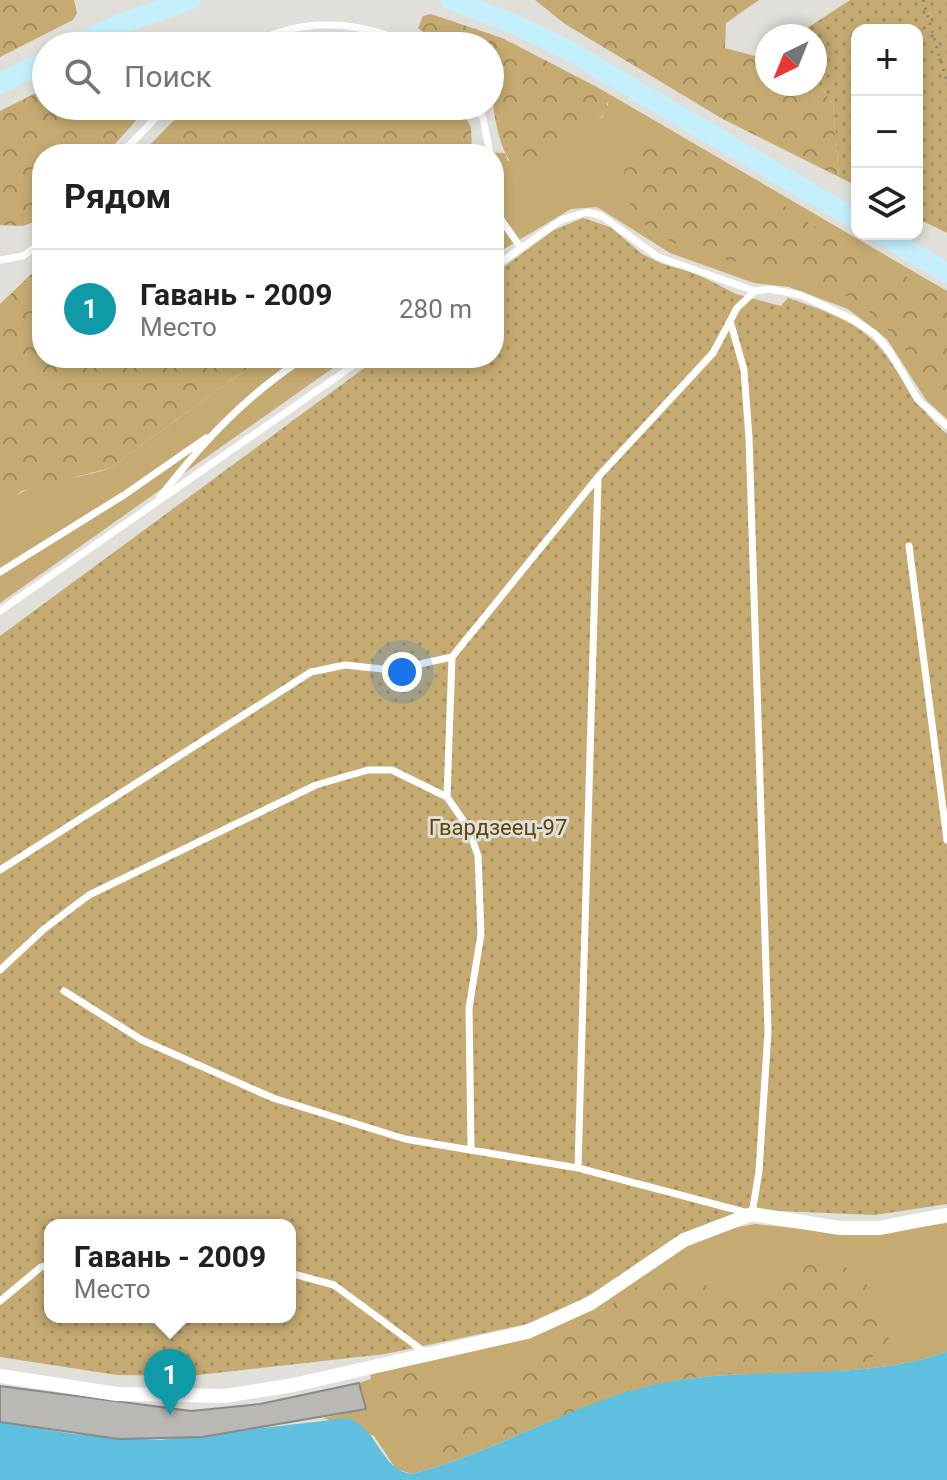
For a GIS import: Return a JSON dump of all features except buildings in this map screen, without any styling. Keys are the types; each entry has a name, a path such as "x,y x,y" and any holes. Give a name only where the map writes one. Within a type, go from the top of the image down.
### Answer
{"street":[{"path":"103,32 190,0"},
{"path":"453,0 564,48 851,216"},
{"path":"0,84 32,67"},
{"path":"892,240 945,268"},
{"path":"0,1376 117,1394 225,1396 527,1332 562,1319 684,1240 752,1214 840,1228 879,1228 947,1215"}],"lane":[{"path":"283,32 323,24 356,25 382,32"},
{"path":"131,144 154,120"},
{"path":"483,120 488,144"},
{"path":"504,260 561,220 587,212 602,216 658,257 755,291 769,289 801,295 854,320 875,334 890,352 918,400 947,426"},
{"path":"504,224 521,248"},
{"path":"0,260 23,256 32,249"},
{"path":"447,797 452,657 598,477 713,353 737,308 755,291"},
{"path":"64,991 142,1040 273,1098 405,1139 578,1168 752,1214 759,1171 768,1031 749,438 744,370 731,324"},
{"path":"0,572 124,495 206,438 269,380 288,368"},
{"path":"0,611 350,368"},
{"path":"154,504 206,438"},
{"path":"578,1168 598,477"},
{"path":"909,546 947,840"},
{"path":"0,870 311,672 345,665 392,670 452,657"},
{"path":"0,970 55,919 89,895 316,785 368,770 392,770 447,797 469,829 478,856 481,934 469,1008 471,1149"},
{"path":"0,1301 19,1283 44,1268"},
{"path":"296,1275 334,1285 428,1355"}],"path":[{"path":"923,0 947,82"}],"green space":[{"path":"0,0 74,0 77,13 73,20 49,32 32,32 32,41 0,57"},
{"path":"535,0 759,0 726,23 725,48 755,56 755,96 827,95 833,104 839,177 721,118 565,24"},
{"path":"850,0 947,0 947,233 923,221 923,24 851,24 851,183 839,177 833,104 827,95 827,24 813,24"},
{"path":"431,14 484,32 423,32 418,28 423,16"},
{"path":"504,39 597,87 606,97 608,112 532,169 515,167 507,157 496,120 504,120"},
{"path":"597,87 851,235 851,240 860,240 947,291 947,419 926,400 887,339 848,309 789,287 754,283 670,253 597,207 571,209 504,249 504,153 508,161 603,117 608,104"},
{"path":"32,95 32,120 136,120 115,144 32,144 32,223 23,226 0,225 0,111"},
{"path":"174,120 467,120 472,144 151,144"},
{"path":"653,138 679,145 727,168 817,228 947,302 947,406 883,324 855,301 827,286 796,276 682,246 660,236 642,222 630,203 624,173 631,154"},
{"name":"Гвардзеец-97","path":"583,218 610,227 642,254 663,264 695,273 736,294 781,306 788,298 839,318 862,331 881,349 927,414 947,434 947,1204 875,1215 757,1210 537,1322 385,1354 188,1376 117,1375 0,1357 0,636 364,368 504,368 504,267 554,230"},
{"path":"32,274 32,368 248,368 110,468 22,491 0,508 0,304"},
{"path":"248,368 333,368 0,603 0,508 12,498 38,486 110,468"},
{"path":"947,1223 947,1352 876,1368 730,1375 658,1384 626,1392 474,1454 412,1474 396,1469 374,1436 323,1418 365,1409 359,1383 371,1379 368,1369 542,1331 577,1317 685,1245 721,1230 755,1224 863,1235"},
{"path":"831,1261 864,1282 879,1304 888,1329 889,1342 873,1357 855,1366 812,1374 722,1374 652,1387 583,1408 449,1461 435,1449 439,1425 432,1421 413,1424 402,1421 377,1394 381,1382 408,1369 466,1390 486,1387 512,1375 535,1346 549,1336 605,1309 650,1277 666,1271 697,1279 729,1301 748,1301 768,1294 791,1274 812,1263"}],"water":[{"path":"947,1352 947,1480 0,1480 0,1422 73,1434 160,1440 348,1418 366,1431 393,1465 412,1474 474,1454 626,1392 658,1384 730,1375 876,1368"}],"place":[{"name":"Гавань - 2009","path":"170,1415"}]}
